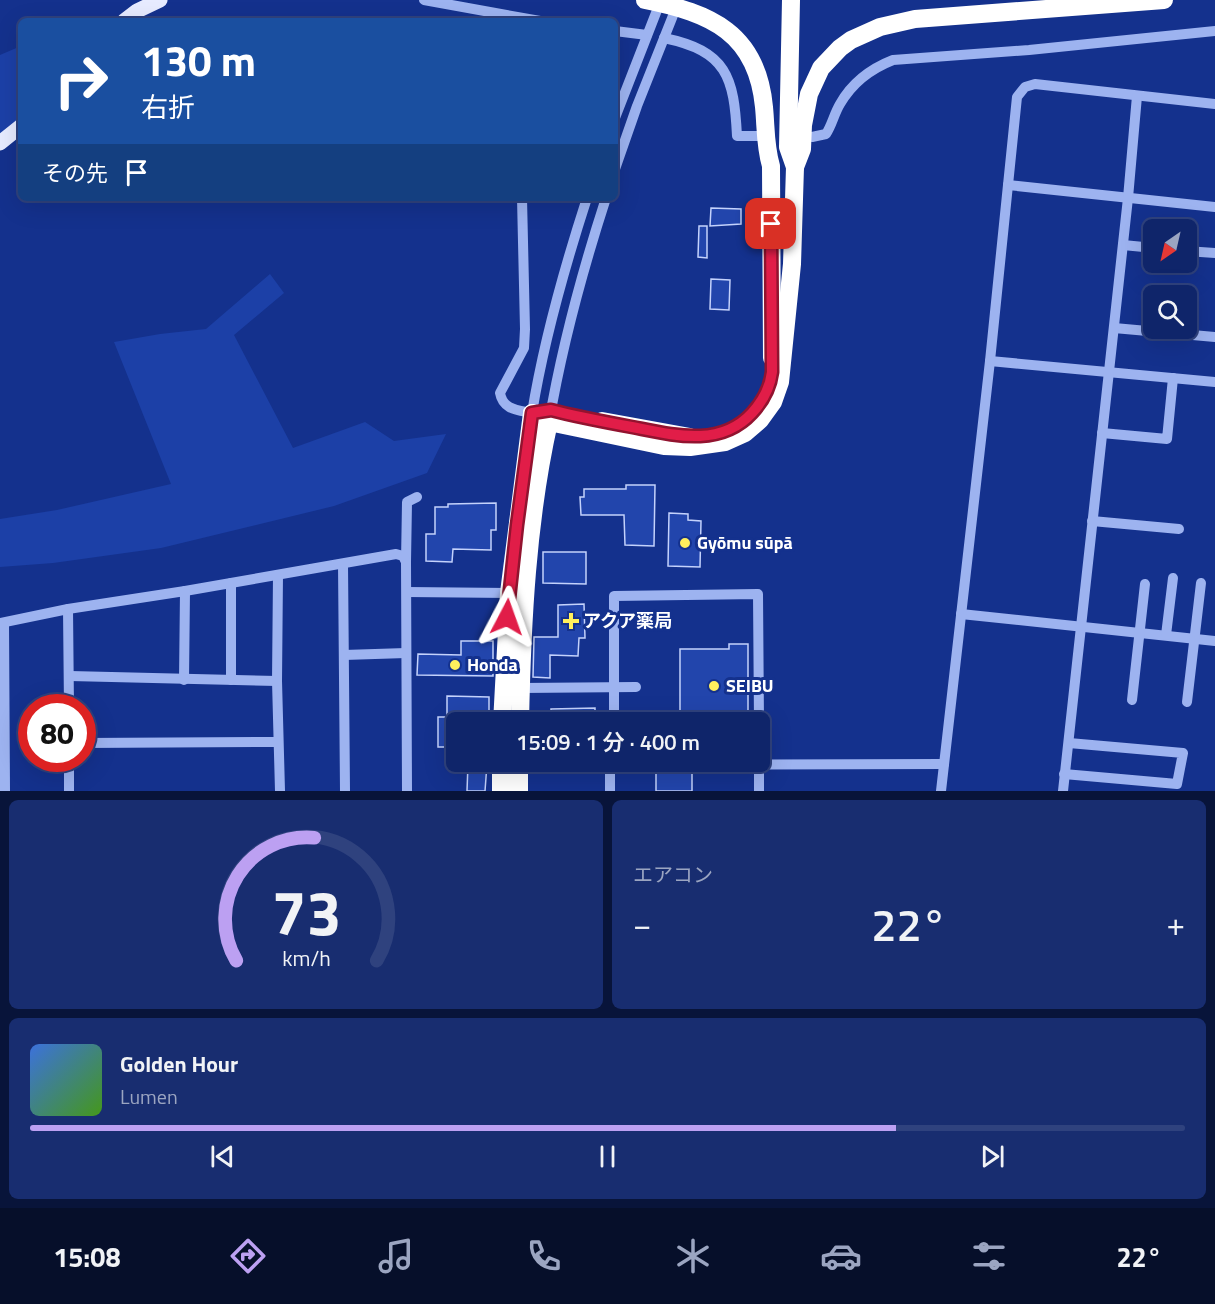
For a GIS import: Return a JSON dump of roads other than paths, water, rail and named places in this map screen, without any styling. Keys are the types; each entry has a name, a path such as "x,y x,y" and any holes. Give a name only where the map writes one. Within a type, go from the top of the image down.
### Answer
{"highway":[{"path":"503,712 508,593 532,413 669,434 702,437 714,435 736,426 754,411 767,392 772,372 771,166 765,147 761,90 752,62 743,47 714,21 684,5 646,0"},
{"path":"771,166 779,147 781,0"},
{"path":"791,0 788,147 795,167"},
{"path":"550,416 646,443 690,447 725,442 745,433 760,420 773,402 780,382 792,264 795,167 802,149 805,107 813,81 830,56 845,44 880,27 915,19 1164,0"},
{"path":"520,712 525,593 533,514 550,416"},
{"path":"501,772 501,791"},
{"path":"519,772 519,791"}],"main road":[{"path":"128,18 160,0"},
{"path":"0,143 18,128"}],"street":[{"path":"424,0 515,18"},
{"path":"618,110 661,0"},
{"path":"618,160 664,38 684,5"},
{"path":"618,31 647,35"},
{"path":"812,137 826,134 839,106 853,85 879,65 893,60 1029,50 1215,31"},
{"path":"664,38 695,46 713,58 724,71 731,87 737,136 759,136"},
{"path":"942,791 1017,98 1025,87 1035,84 1215,104"},
{"path":"1063,791 1123,245 1137,96"},
{"path":"1008,185 1215,207"},
{"path":"522,201 524,348 500,393 501,398 511,409 532,413 538,377 564,268 586,201"},
{"path":"550,416 556,380 581,275 605,201"},
{"path":"1123,245 1143,247"},
{"path":"1197,252 1215,254"},
{"path":"1114,328 1215,337"},
{"path":"990,361 1215,382"},
{"path":"1102,433 1167,440 1173,378"},
{"path":"407,791 407,502 417,497"},
{"path":"1092,520 1179,529"},
{"path":"5,791 2,749 2,623 68,609 396,554 403,556 406,562"},
{"path":"343,564 345,791"},
{"path":"278,575 277,681 280,791"},
{"path":"1166,636 1173,578"},
{"path":"231,583 231,680"},
{"path":"1132,700 1145,584"},
{"path":"1187,702 1201,584"},
{"path":"184,680 185,591"},
{"path":"406,592 508,593"},
{"path":"614,712 614,596 758,594 759,712"},
{"path":"68,609 69,694"},
{"path":"962,614 1215,641"},
{"path":"344,655 406,653"},
{"path":"70,676 277,681"},
{"path":"521,688 636,687"},
{"path":"96,743 278,742"},
{"path":"1064,774 1177,784 1183,753 1069,742"},
{"path":"770,765 944,764"},
{"path":"69,772 69,791"},
{"path":"610,772 610,791"},
{"path":"759,772 759,791"}],"place":[{"name":"Gyōmu sūpā","path":"685,543"},
{"name":"アクア薬局","path":"571,621"},
{"name":"Honda","path":"455,665"},
{"name":"SEIBU","path":"714,686"}]}
